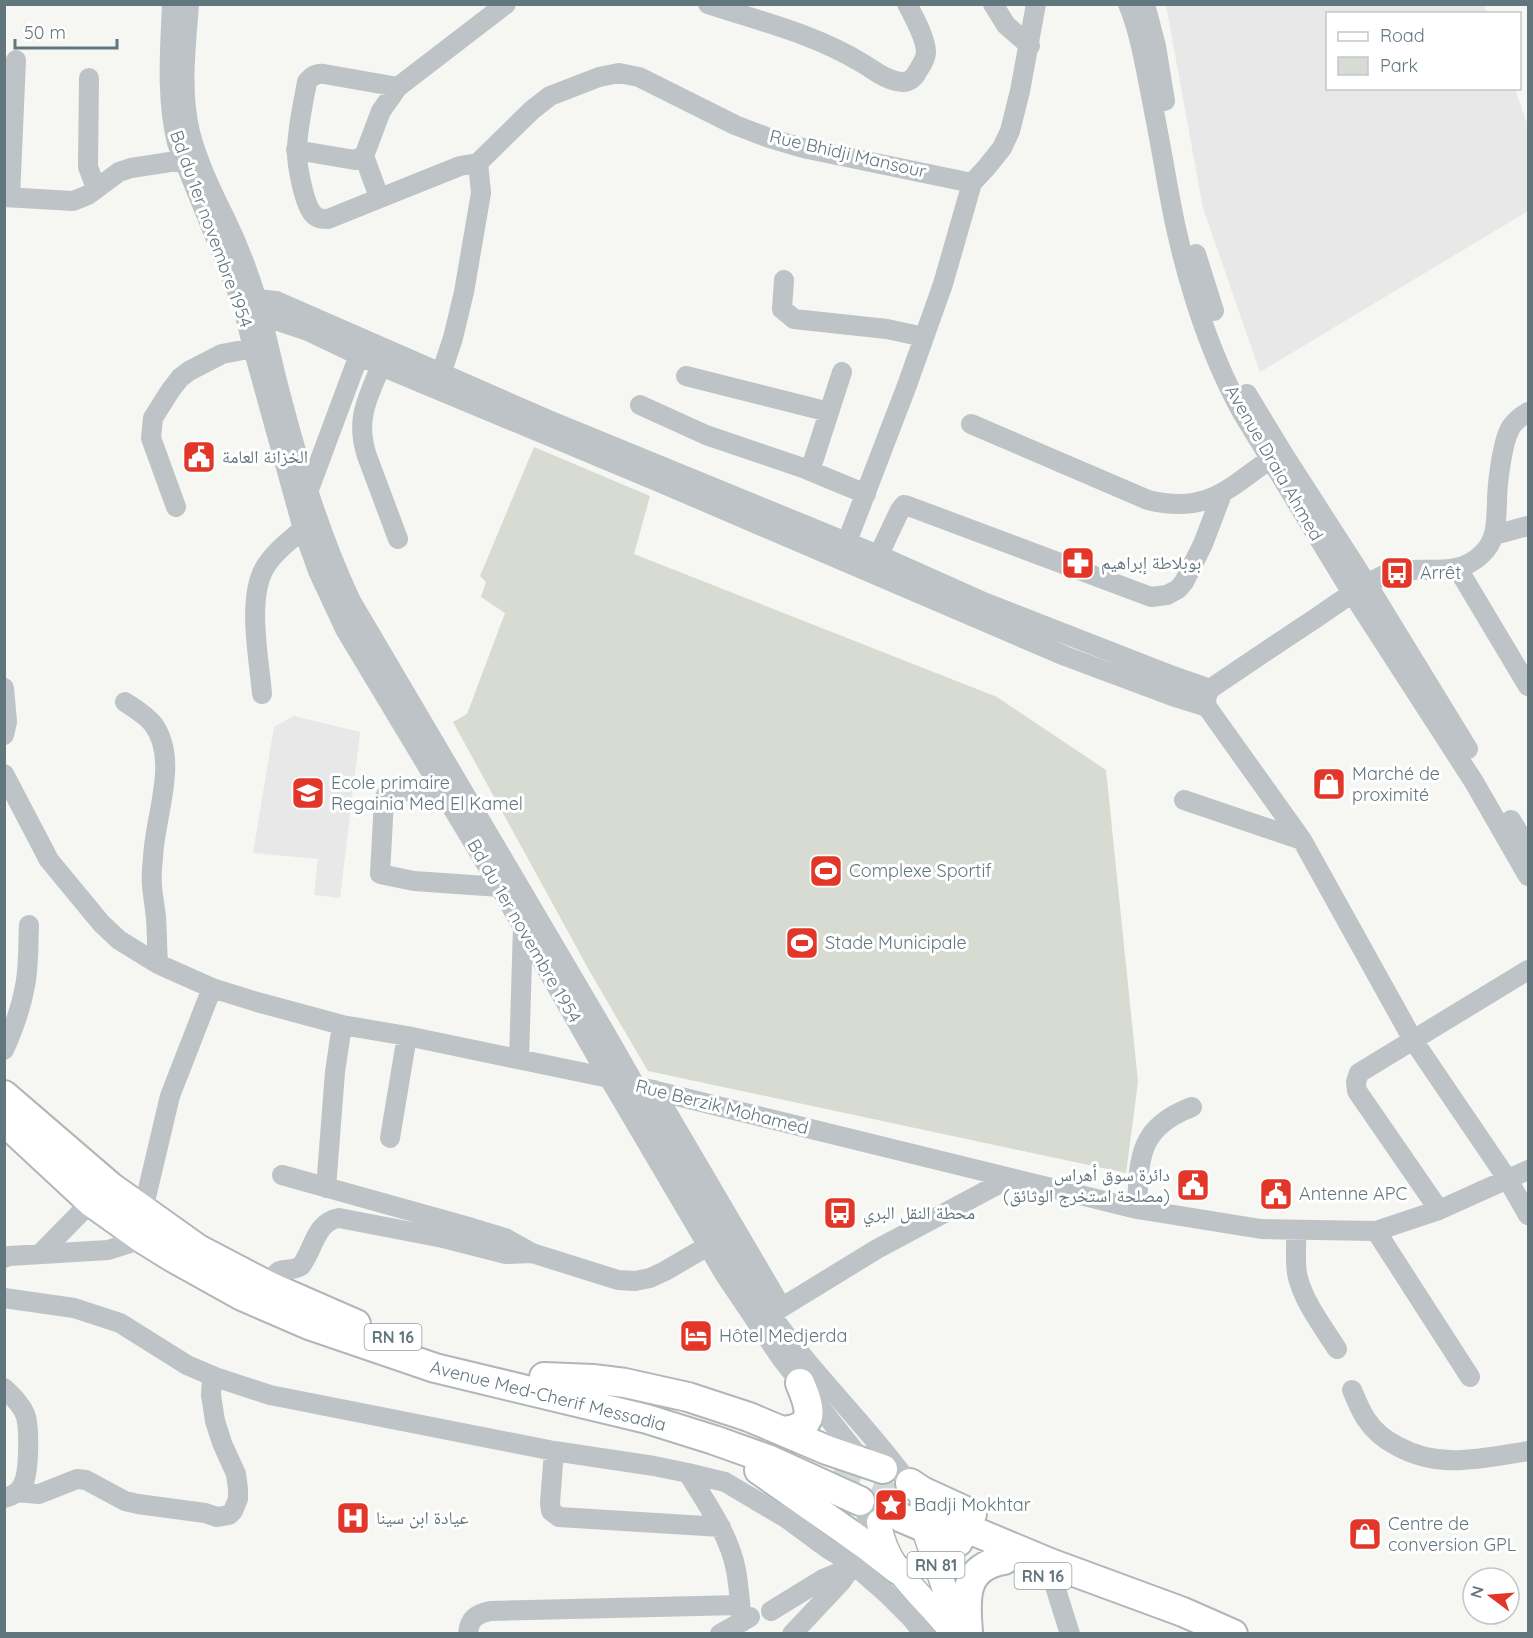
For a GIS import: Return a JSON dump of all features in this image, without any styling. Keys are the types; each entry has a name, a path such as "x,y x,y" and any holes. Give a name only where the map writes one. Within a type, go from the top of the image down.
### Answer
{"highway":[{"name":"RN 16","path":"4,1095 111,1187 142,1210 198,1249 269,1286 367,1329 454,1355 696,1416 771,1444 832,1473"},
{"name":"RN 16","path":"4,1121 91,1202 143,1239"},
{"name":"Avenue Med-Cherif Messadia","path":"143,1239 242,1296 309,1325 435,1368 647,1419 747,1451 882,1531 1004,1560 1053,1580 1183,1623 1233,1634"},
{"path":"544,1377 624,1383 688,1397 749,1417 892,1476 960,1509 1129,1582 1183,1623"},
{"path":"782,1431 799,1428 807,1420 809,1414 800,1383"},
{"path":"685,1432 746,1462 774,1479 882,1531"},
{"path":"882,1531 911,1508 913,1502 914,1496 892,1476"},
{"path":"892,1476 864,1482 860,1491 882,1531 898,1570"},
{"name":"RN 16","path":"882,1531 1050,1563 1183,1623"},
{"path":"949,1631 966,1606 969,1584 974,1575 983,1567 1004,1560"}],"main road":[{"name":"RN 81","path":"882,1531 944,1587 949,1631"},
{"name":"RN 81","path":"898,1570 949,1631"}],"street":[{"name":"Bd du 1er novembre 1954","path":"172,4 169,91 172,121 183,160 252,310 253,348 301,523 318,571 345,629 500,887 708,1245 757,1323 800,1383 892,1476"},
{"path":"189,4 185,98 190,133 202,168 238,248 252,310 309,489 332,558 351,601 645,1088 808,1364 877,1442 892,1476"},
{"path":"379,197 364,156 381,111 398,87 506,4"},
{"path":"708,4 808,36 844,52 884,77 902,82 916,75 924,62 926,52 919,29 907,4"},
{"path":"993,4 1006,25 1030,46"},
{"path":"843,551 906,388 943,284 972,183 1002,148 1010,130 1030,46 1036,4"},
{"name":"Avenue Draia Ahmed","path":"1128,4 1164,130 1195,252 1227,349 1242,384 1528,876"},
{"name":"Avenue Draia Ahmed","path":"1145,4 1156,46 1168,191 1191,285 1230,391 1270,459 1360,589 1528,848"},
{"path":"16,60 7,197 73,201 88,195 119,172 183,160"},
{"path":"398,87 317,73 310,77 307,82 296,150 301,185 310,210 321,219 328,219 460,166 478,163 481,193 464,292 453,338 441,374"},
{"name":"Rue Bhidji Mansour","path":"478,163 532,110 550,96 599,77 619,73 639,76 735,125 769,138 803,148 972,183"},
{"path":"89,78 88,167 96,188"},
{"path":"296,150 355,160 364,156"},
{"path":"784,280 782,309 794,319 886,329 924,337"},
{"path":"252,310 276,302 644,460 874,564 1065,656 1172,696 1208,698 1360,589 1385,575 1403,570 1458,569 1479,557 1487,549 1494,534 1499,472 1511,426 1528,412"},
{"path":"252,310 300,328 381,366 659,482 843,551"},
{"path":"176,507 151,438 153,418 170,391 189,371 222,354 253,348"},
{"path":"262,694 254,607 257,588 264,569 301,523 309,489 359,355"},
{"path":"381,366 365,403 361,430 367,456 398,539"},
{"path":"810,471 842,372"},
{"path":"686,376 829,412"},
{"path":"640,405 706,435 810,471 866,494"},
{"path":"971,424 1148,500 1164,504 1183,505 1222,494 1270,459"},
{"path":"874,564 904,505 915,507 1151,597 1167,595 1178,589 1184,582 1203,544 1222,494"},
{"path":"1494,534 1528,526"},
{"path":"1458,569 1528,686"},
{"path":"4,688 7,722 4,735"},
{"path":"1208,698 1302,840 1413,1040 1508,1180 1528,1215"},
{"path":"125,702 153,724 160,738 165,759 165,782 152,863 158,964"},
{"name":"Rue Berzik Mohamed","path":"4,774 49,860 101,923 120,940 158,964 212,988 342,1025 407,1036 609,1078 1137,1209 1261,1229 1376,1231 1439,1210 1528,1170"},
{"path":"464,791 394,791 387,794 381,831 380,874 414,881 500,887"},
{"path":"1184,800 1302,840"},
{"path":"7,1037 25,988 29,925"},
{"path":"519,1059 523,927"},
{"path":"1439,1210 1357,1090 1356,1082 1359,1073 1528,970"},
{"path":"142,1210 170,1096 212,988"},
{"path":"326,1188 335,1072 342,1025"},
{"path":"390,1138 407,1036"},
{"path":"1137,1209 1139,1172 1144,1146 1162,1123 1174,1114 1192,1107"},
{"path":"282,1175 418,1212 505,1239 532,1253 618,1280 634,1281 651,1278 708,1245"},
{"path":"776,1311 877,1249 1010,1178"},
{"path":"40,1254 91,1202"},
{"path":"414,1233 418,1212"},
{"path":"269,1286 279,1270 296,1269 303,1264 321,1227 332,1219 345,1219 507,1254 532,1253"},
{"path":"1296,1230 1298,1278 1306,1300 1337,1349"},
{"path":"1376,1231 1470,1377"},
{"path":"4,1258 108,1250 143,1239"},
{"path":"4,1298 74,1308 120,1323 187,1365 270,1395 554,1451 654,1466 725,1482 786,1518 828,1549 882,1531"},
{"path":"11,1495 39,1494 77,1479 86,1480 125,1501 217,1517 228,1515 233,1511 238,1499 238,1489 236,1474 222,1443 215,1420 211,1395 215,1377"},
{"path":"1352,1390 1366,1420 1384,1439 1425,1458 1458,1462 1528,1451"},
{"path":"8,1396 26,1415 29,1451 24,1484 11,1495"},
{"path":"554,1451 550,1503 551,1511 560,1518 721,1527"},
{"path":"688,1473 721,1527 729,1547 736,1568 744,1619"},
{"path":"771,1611 833,1573 882,1531"},
{"path":"882,1531 887,1594 912,1618 949,1631"},
{"path":"720,1634 763,1610 777,1613 783,1618 790,1634 841,1582 882,1531"},
{"path":"1053,1580 1070,1634"},
{"path":"468,1634 471,1621 476,1616 490,1611 744,1619"}],"shaded area":[{"path":"1166,5 1484,5 1487,12 1326,12 1326,90 1515,90 1528,126 1528,211 1260,372 1203,208"},
{"name":"Ecole primaire Regainia Med El Kamel","path":"294,716 360,732 340,898 314,895 318,859 253,853 274,727"}],"green space":[{"name":"Complexe Sportif","path":"534,447 650,496 634,554 997,697 1106,770 1138,1082 1126,1173 648,1071 590,972 453,722 467,714 505,613 481,597 486,582 480,576"}],"tunnel":[{"path":"833,1473 940,1517"}],"place":[{"name":"الخزانة العامة","path":"199,457"},
{"name":"بوبلاطة إبراهيم","path":"1078,563"},
{"name":"Arrêt","path":"1397,573"},
{"name":"Marché de proximité","path":"1329,784"},
{"name":"Ecole primaire Regainia Med El Kamel","path":"308,793"},
{"name":"Complexe Sportif","path":"826,871"},
{"name":"Stade Municipale","path":"802,943"},
{"name":"دائرة سوق أهراس (مصلحة استخرج الوثائق)","path":"1193,1185"},
{"name":"Antenne APC","path":"1276,1194"},
{"name":"محطة النقل البري","path":"840,1213"},
{"name":"Hôtel Medjerda","path":"696,1336"},
{"name":"Badji Mokhtar","path":"891,1505"},
{"name":"عيادة ابن سينا","path":"353,1518"},
{"name":"Centre de conversion GPL","path":"1365,1534"}]}
